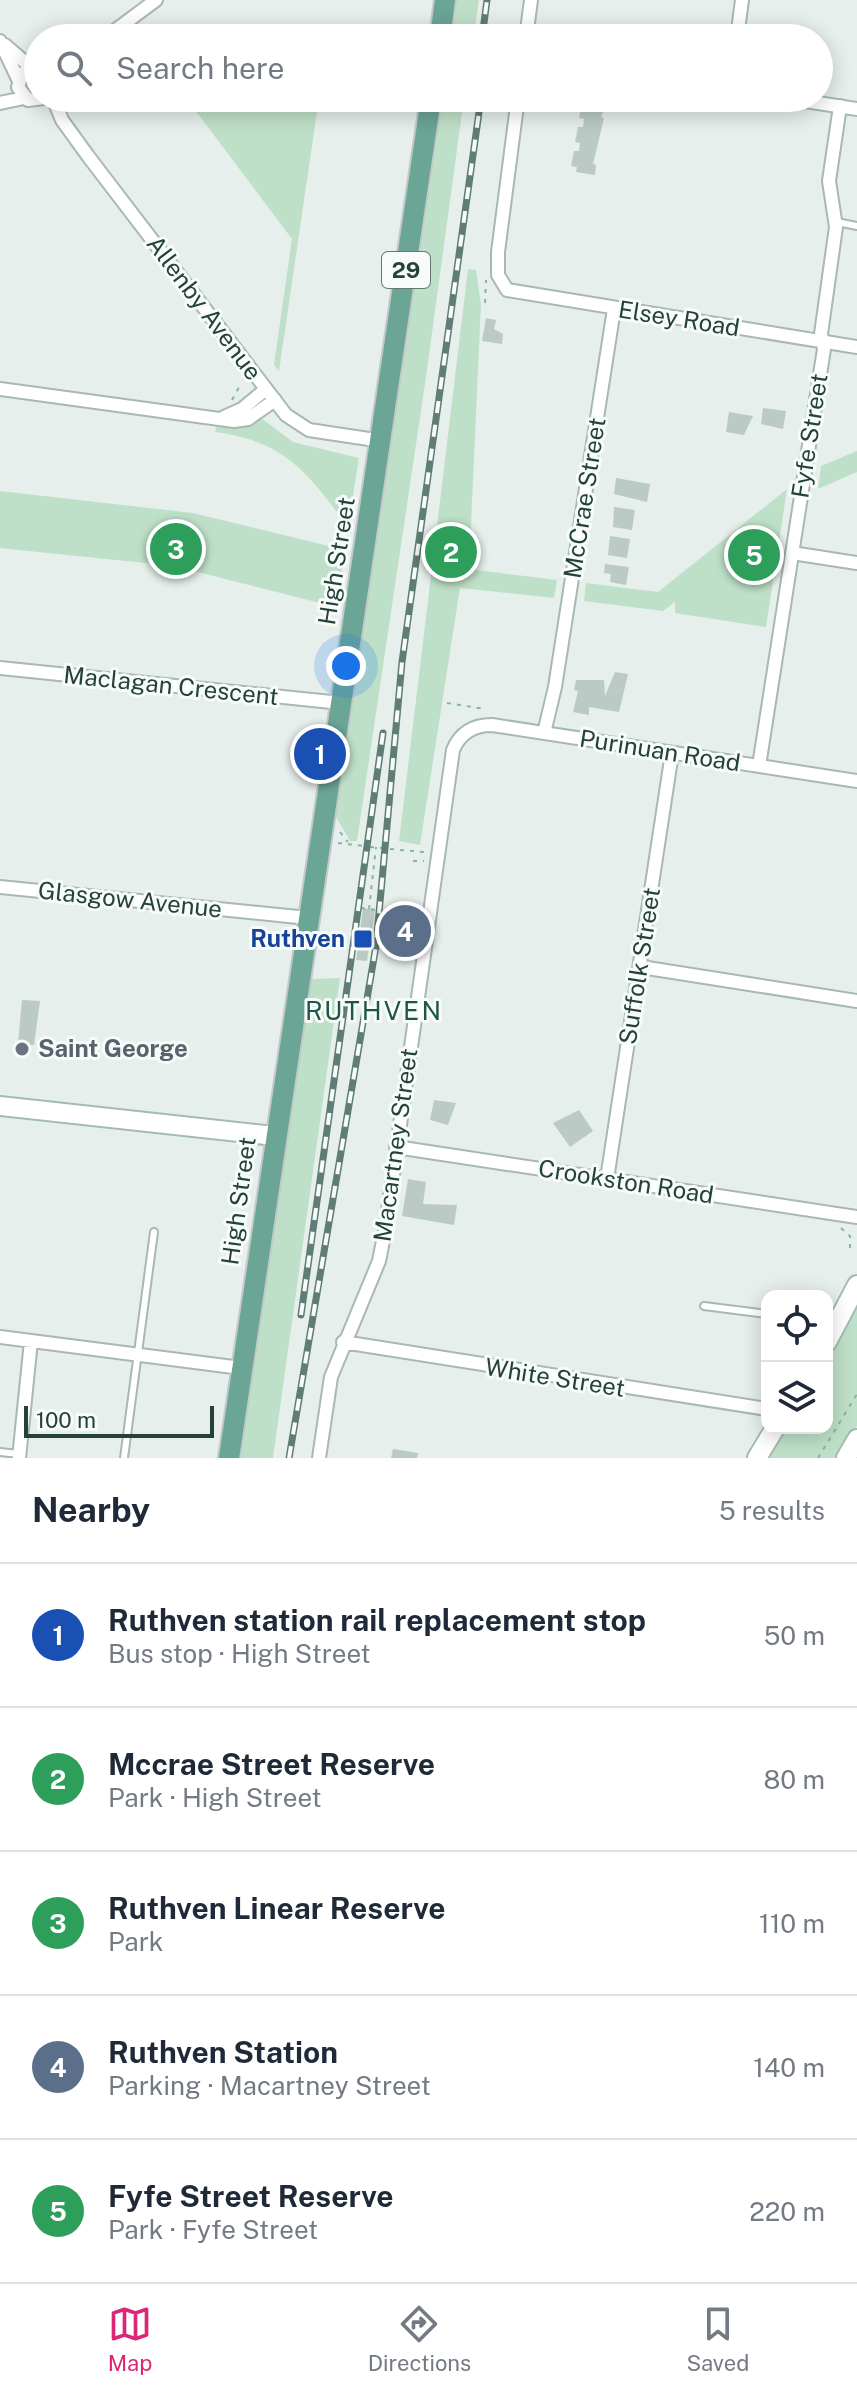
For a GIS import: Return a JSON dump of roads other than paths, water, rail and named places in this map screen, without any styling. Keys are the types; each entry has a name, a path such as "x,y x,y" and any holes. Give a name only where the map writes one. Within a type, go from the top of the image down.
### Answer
{"main road":[{"path":"442,24 445,0"},
{"name":"High Street","path":"229,1458 274,1136 382,441 429,112"}],"street":[{"path":"124,24 156,0"},
{"path":"528,24 531,0"},
{"path":"739,24 742,0"},
{"path":"0,40 24,59"},
{"path":"0,40 24,87"},
{"path":"0,101 24,73"},
{"path":"0,101 24,100"},
{"path":"833,105 857,109"},
{"name":"Fyfe Street","path":"759,766 822,341 836,222 829,181 840,106"},
{"name":"Allenby Avenue","path":"52,112 62,120"},
{"name":"Allenby Avenue","path":"59,112 286,415 309,430 382,441"},
{"name":"Elsey Road","path":"516,112 498,252 498,275 503,287 520,295 857,347"},
{"name":"McCrae Street","path":"549,734 614,309"},
{"path":"0,389 217,418 248,419 275,400"},
{"path":"217,418 242,409 266,389"},
{"path":"792,553 857,563"},
{"name":"Maclagan Crescent","path":"0,668 341,703"},
{"name":"Purinuan Road","path":"465,733 487,725 857,781"},
{"name":"Macartney Street","path":"319,1458 331,1377 379,1261 453,750 465,733"},
{"name":"Suffolk Street","path":"607,1179 672,753"},
{"name":"Glasgow Avenue","path":"0,887 308,918"},
{"path":"641,967 857,1001"},
{"path":"0,1106 274,1136"},
{"name":"Crookston Road","path":"396,1147 857,1217"},
{"path":"833,1326 857,1285"},
{"path":"0,1337 241,1368"},
{"path":"19,1456 31,1341"},
{"name":"White Street","path":"343,1342 761,1408"},
{"path":"757,1458 771,1434"},
{"path":"846,1458 857,1439"}],"lane":[{"path":"836,222 857,226"},
{"path":"124,1458 154,1232"},
{"path":"704,1306 761,1313"},
{"path":"0,1452 19,1456"}],"railway":[{"path":"484,24 487,0"},
{"path":"289,1458 376,946 402,662 479,112"},
{"path":"301,1315 383,733"}],"place":[{"name":"Ruthven Linear Reserve","path":"176,549"},
{"name":"Mccrae Street Reserve","path":"451,552"},
{"name":"Fyfe Street Reserve","path":"754,555"},
{"name":"Ruthven station rail replacement stop","path":"320,754"},
{"name":"Ruthven Station","path":"405,931"},
{"name":"Ruthven","path":"363,939"},
{"name":"Saint George","path":"22,1049"}],"district":[{"name":"RUTHVEN","path":"374,1011"}]}
